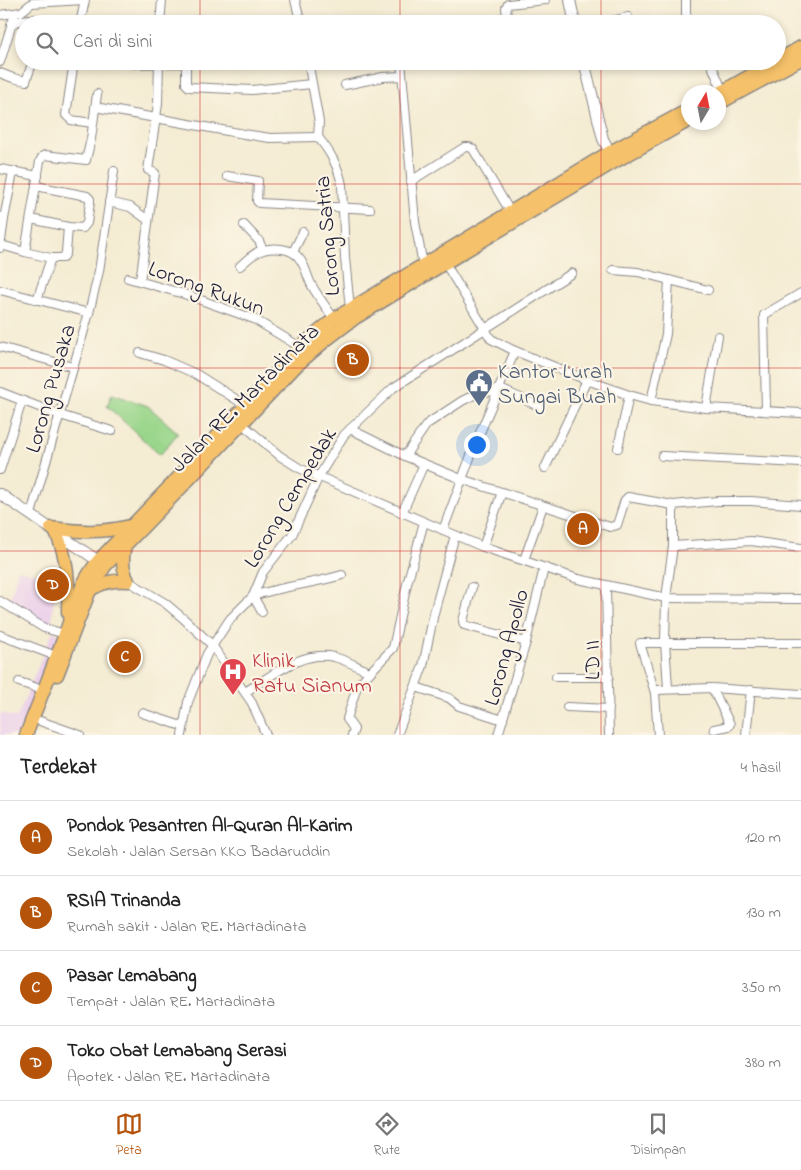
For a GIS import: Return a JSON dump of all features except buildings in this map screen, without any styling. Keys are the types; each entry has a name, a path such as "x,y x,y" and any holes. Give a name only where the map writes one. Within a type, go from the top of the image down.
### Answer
{"highway":[{"path":"786,56 801,47"},
{"path":"786,67 801,59"},
{"path":"726,90 761,70"},
{"path":"726,100 781,70"},
{"path":"26,735 81,585 130,526 197,458 238,420 245,405 300,347 334,319 422,265 442,259 511,213 613,157 681,114"},
{"name":"Jalan RE. Martadinata","path":"34,735 101,563 125,545 238,420 326,340 354,318 442,259 613,157 681,124"},
{"path":"53,530 100,532 130,526"},
{"path":"53,530 62,545 67,563 66,629"},
{"path":"90,590 101,583 114,580 128,581 123,570 122,556 125,545"}],"street":[{"path":"0,14 21,12 32,3 84,0 82,15"},
{"path":"161,15 162,0"},
{"path":"295,0 299,15"},
{"path":"507,15 506,8 508,4 545,0"},
{"path":"570,0 573,15"},
{"path":"686,0 686,15"},
{"path":"0,62 3,43 12,21 15,20"},
{"path":"0,73 26,80 30,70"},
{"path":"73,70 66,115 71,120 93,123"},
{"path":"140,281 155,173 148,169 159,92 159,70"},
{"path":"186,70 186,84 189,87 252,90 312,84"},
{"path":"95,107 270,138 318,137 319,122 310,70"},
{"path":"402,70 415,222 422,265"},
{"path":"586,70 603,139 613,157"},
{"path":"713,70 718,85"},
{"path":"346,85 383,77 402,76"},
{"path":"25,252 41,157 45,155 86,160 97,94"},
{"name":"Lorong Satria","path":"318,137 337,165 342,185 344,258 350,309"},
{"path":"411,181 465,147 470,147 511,213"},
{"path":"0,169 38,176"},
{"path":"114,171 109,202 130,207 148,220"},
{"path":"13,172 2,218 0,246 51,258 63,258 65,256 68,227"},
{"path":"227,176 258,181 257,202 259,203 370,209"},
{"path":"31,219 80,228 85,226 90,202 89,197 36,186"},
{"name":"Lorong Pusaka","path":"31,514 89,313 99,270 109,202"},
{"path":"244,225 259,242 263,250"},
{"path":"292,252 303,232"},
{"path":"240,266 263,250 275,249 292,252 298,256 313,287 334,319"},
{"path":"37,300 51,258"},
{"path":"442,259 493,341 515,351 587,380 651,401 706,408 801,413"},
{"path":"613,270 638,272 708,290"},
{"name":"Lorong Cempedak","path":"182,735 182,726 195,682 212,645 230,619 253,596 263,572 292,535 319,476 336,446 350,429 393,388 572,273"},
{"name":"Lorong Rukun","path":"128,278 184,294 254,320 300,347"},
{"path":"651,401 666,334 669,280"},
{"path":"0,290 89,313"},
{"path":"766,410 764,315 801,293"},
{"path":"706,408 718,336"},
{"path":"0,347 73,367"},
{"path":"442,530 461,479 515,351"},
{"path":"140,353 164,360 196,374 245,405"},
{"path":"545,468 587,380"},
{"path":"405,456 421,430 433,419 467,398 500,389 541,407"},
{"path":"0,392 60,415 112,431"},
{"path":"618,448 629,395"},
{"path":"0,470 22,401"},
{"path":"238,420 280,456 299,468 483,547 578,579 666,598 801,600"},
{"path":"350,429 405,456 461,479 612,527 618,523 625,500 628,497 674,505 718,501 751,501 801,505"},
{"path":"662,456 801,463"},
{"path":"402,513 424,464"},
{"path":"483,547 502,492"},
{"path":"0,494 101,563"},
{"path":"668,688 665,642 666,598 673,546 674,505"},
{"path":"524,560 543,506"},
{"path":"352,735 354,728 347,719 358,686 393,648 407,584 424,522"},
{"path":"397,735 423,666 434,613 455,535"},
{"path":"673,546 751,541 801,548"},
{"name":"Lorong Apollo","path":"498,735 526,642 544,568"},
{"path":"262,612 253,596 342,575"},
{"path":"128,581 165,603 212,645 246,692 257,712 266,735"},
{"name":"LD II","path":"606,585 609,735"},
{"path":"472,587 463,621 464,625 526,642"},
{"path":"0,601 44,628 66,629"},
{"path":"0,635 56,656"},
{"path":"658,735 655,693 640,643 801,643"},
{"path":"246,692 296,661 313,656 332,657 370,672"},
{"path":"556,677 609,677"},
{"path":"19,682 43,690"},
{"path":"416,687 449,698 459,706 503,720"},
{"path":"655,693 657,690 668,688 712,688 801,694"},
{"path":"712,688 730,724 729,726 714,729"},
{"path":"746,735 751,690"},
{"path":"567,707 609,709"},
{"path":"142,712 182,726"},
{"path":"40,721 80,735"}],"shaded area":[{"path":"18,569 45,576 55,584 51,628 9,605"},
{"path":"53,631 60,636 23,735 0,735 0,713 17,718"}],"green space":[{"path":"112,394 148,406 178,433 160,455 107,406"}],"place":[{"name":"RSIA Trinanda","path":"353,360"},
{"name":"Kantor Lurah Sungai Buah","path":"479,407"},
{"name":"Pondok Pesantren Al-Quran Al-Karim","path":"583,529"},
{"name":"Toko Obat Lemabang Serasi","path":"53,585"},
{"name":"Pasar Lemabang","path":"125,657"},
{"name":"Klinik Ratu Sianum","path":"233,696"}]}
